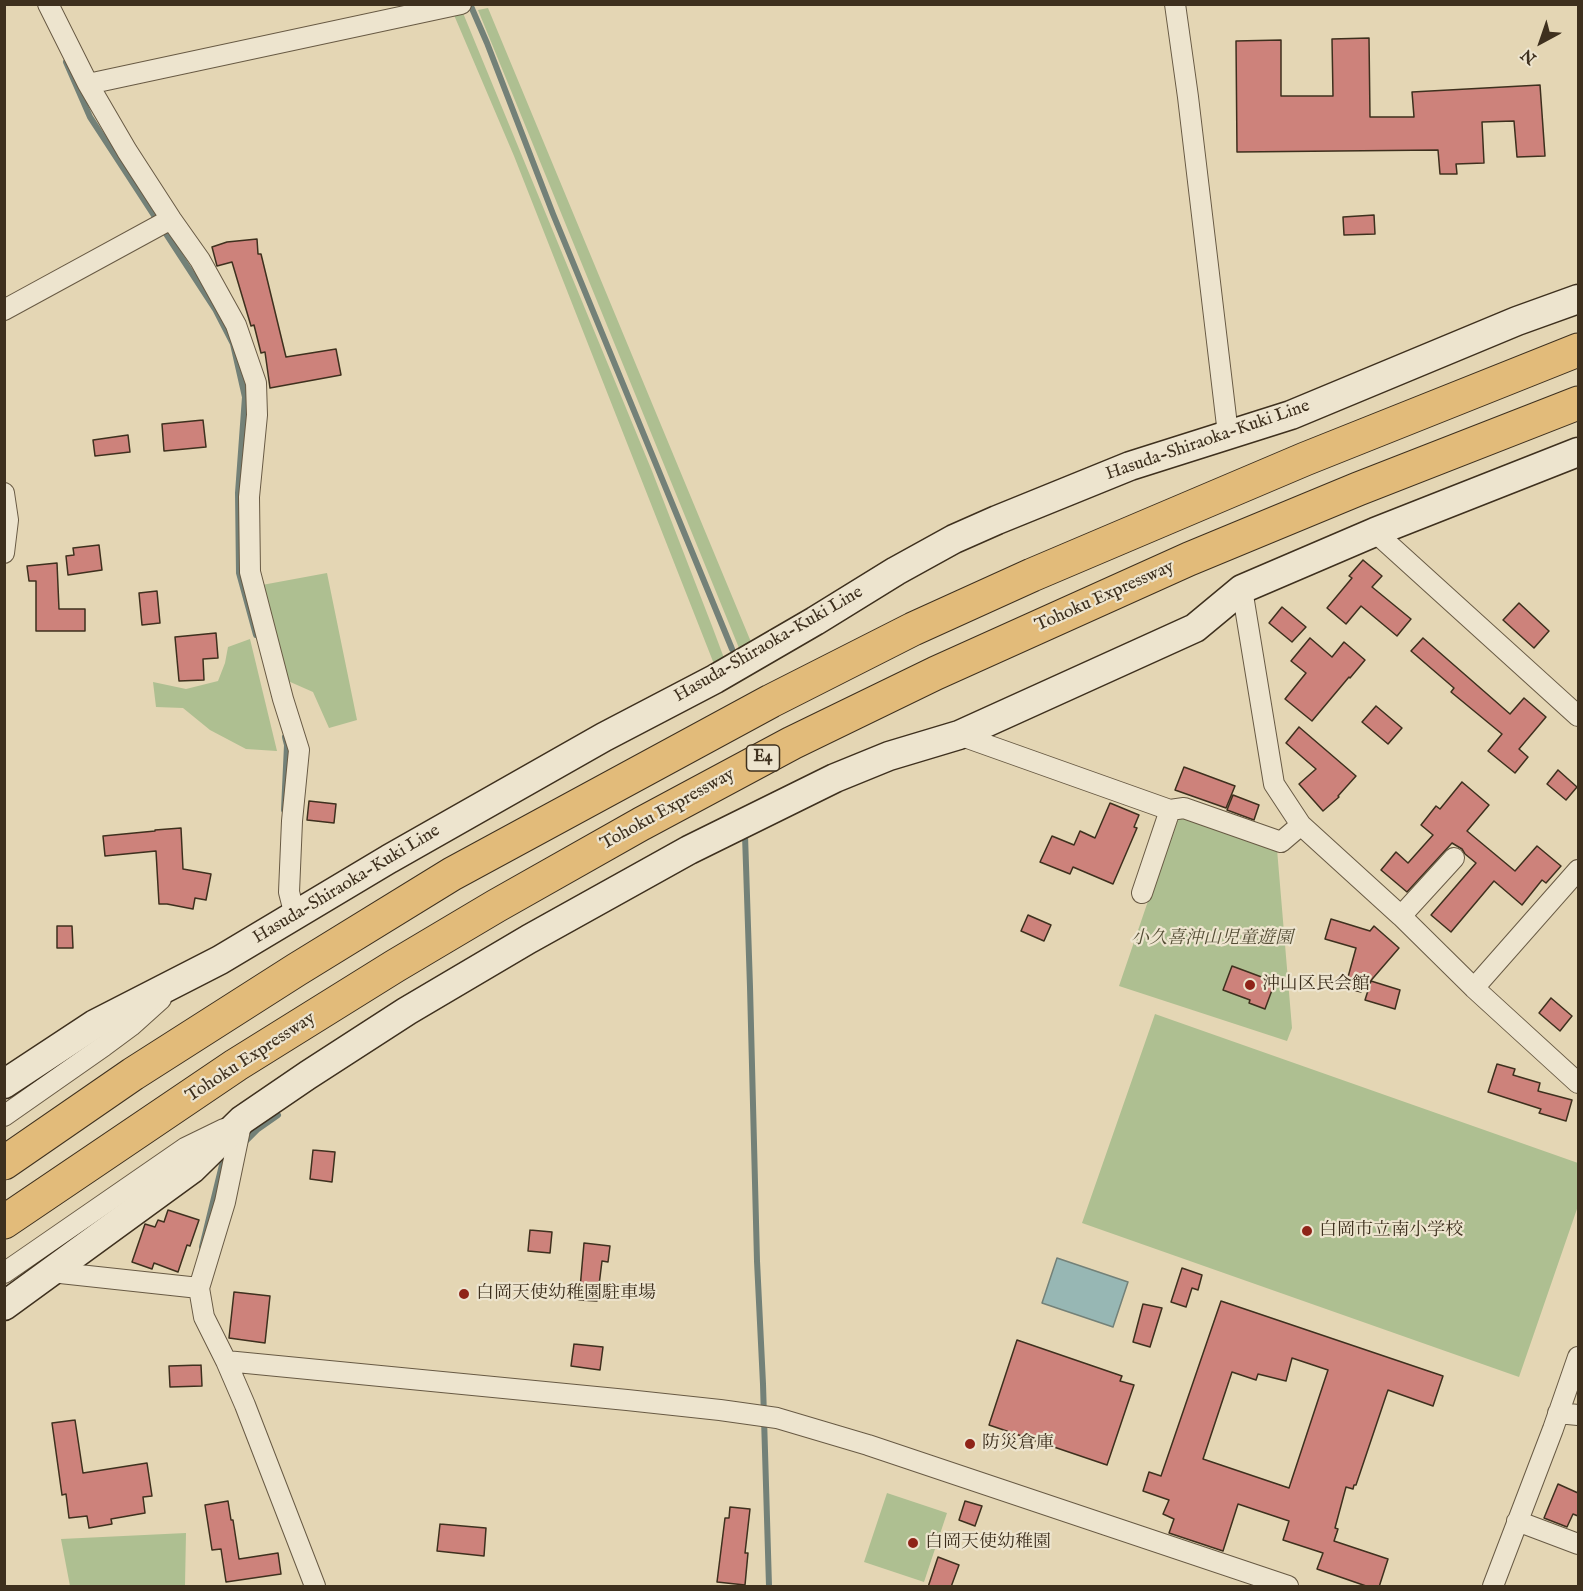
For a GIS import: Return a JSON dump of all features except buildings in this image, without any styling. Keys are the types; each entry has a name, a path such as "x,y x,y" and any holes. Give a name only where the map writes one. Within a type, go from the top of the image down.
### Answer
{"highway":[{"path":"4,1163 133,1074 452,874 771,700 913,629 1032,575 1294,464 1578,350"},
{"name":"Tohoku Expressway","path":"4,1222 227,1072 395,966 641,824 792,743 936,673 1189,559 1369,484 1578,403"}],"street":[{"path":"48,4 78,67 127,151 200,260 236,325 256,383 257,414 249,497 250,572 283,699 299,750 292,821 289,892 297,915"},
{"path":"1175,4 1228,434"},
{"path":"88,84 454,6"},
{"path":"4,310 171,219"},
{"name":"Hasuda-Shiraoka-Kuki Line","path":"4,1084 95,1024 220,960 389,859 604,737 715,679 954,538 1130,466 1291,415 1578,298"},
{"path":"4,1273 185,1148 242,1120 407,1011 689,850 835,778 889,756 959,735 1195,628 1242,589 1375,532 1578,452"},
{"path":"4,493 8,520 4,553"},
{"path":"1375,532 1578,716"},
{"path":"1242,589 1274,784 1301,825 1578,1083"},
{"path":"959,735 1170,810 1184,808 1281,842 1301,825"},
{"path":"1142,893 1170,810"},
{"path":"1401,916 1454,858"},
{"path":"1474,988 1578,870"},
{"path":"4,1116 131,1026 179,982"},
{"path":"4,1306 192,1169 242,1120"},
{"path":"242,1120 225,1202 199,1288 204,1317 245,1405 315,1587"},
{"path":"51,1272 199,1288"},
{"path":"1493,1587 1578,1358"},
{"path":"226,1360 720,1410 777,1419 868,1445 1288,1587"},
{"path":"1558,1413 1578,1415"},
{"path":"1517,1521 1578,1544"}],"green space":[{"path":"488,8 751,642 739,648 478,10"},
{"path":"463,13 652,471 712,626 724,658 714,664 514,156 454,15"},
{"path":"327,573 357,720 329,728 313,692 288,681 262,585"},
{"path":"250,639 277,751 246,749 210,730 183,708 156,707 153,682 186,689 218,681 228,647"},
{"name":"小久喜沖山児童遊園","path":"1182,814 1277,849 1292,1028 1287,1041 1119,986 1175,822"},
{"path":"1155,1014 1578,1163 1578,1206 1519,1377 1082,1223"},
{"path":"887,1493 947,1513 924,1582 864,1562"},
{"path":"186,1533 185,1585 70,1586 61,1539"}],"water":[{"path":"1057,1258 1128,1282 1113,1327 1042,1303"}],"waterway":[{"path":"470,4 553,214 732,649"},
{"path":"66,62 90,117 215,309 233,344 245,397 238,493 239,573 256,635"},
{"path":"284,810 287,745 285,737"},
{"path":"745,835 769,1586"},
{"path":"243,1144 258,1129 278,1115"},
{"path":"202,1247 222,1165 227,1160"}],"place":[{"name":"沖山区民会館","path":"1250,985"},
{"name":"白岡市立南小学校","path":"1307,1231"},
{"name":"白岡天使幼稚園駐車場","path":"464,1294"},
{"name":"防災倉庫","path":"970,1444"},
{"name":"白岡天使幼稚園","path":"913,1543"}]}
